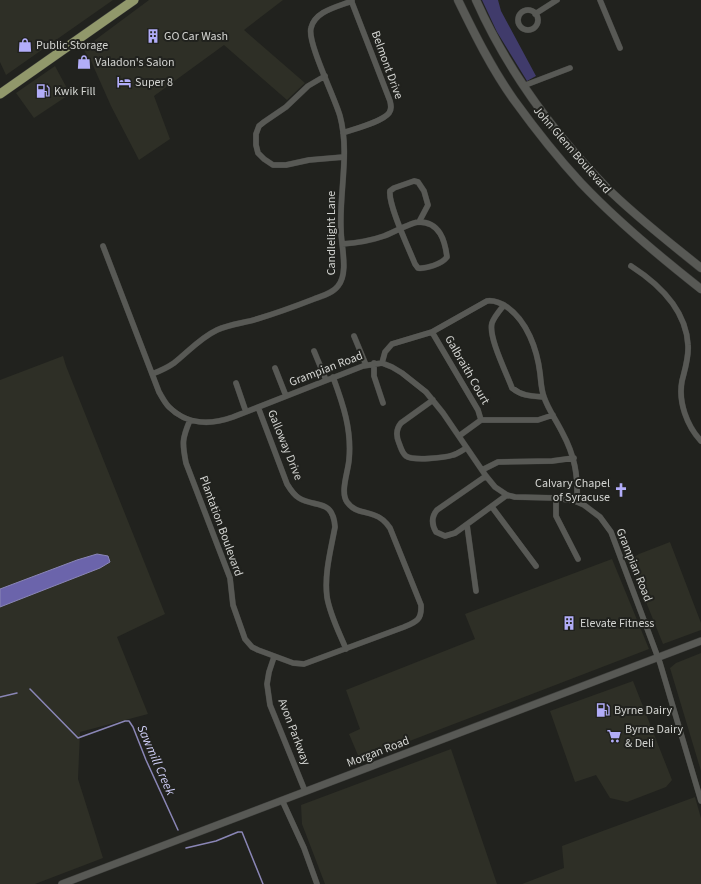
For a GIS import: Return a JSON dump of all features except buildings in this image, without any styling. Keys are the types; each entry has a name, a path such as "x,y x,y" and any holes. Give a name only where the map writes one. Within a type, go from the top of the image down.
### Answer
{"main road":[{"path":"0,94 134,0"},
{"name":"John Glenn Boulevard","path":"458,0 487,57 514,99 549,146 597,200 639,238 701,289"},
{"name":"John Glenn Boulevard","path":"476,0 502,52 557,132 607,187 637,215 701,268"}],"street":[{"path":"535,14 557,0"},
{"path":"600,0 620,48"},
{"name":"Candlelight Lane","path":"152,374 173,364 204,338 216,331 290,308 329,293 337,288 342,279 344,273 340,210 344,157 343,133 340,116 310,35 310,29 316,18 322,13 351,1"},
{"name":"Belmont Drive","path":"343,133 383,117 389,113 391,108 390,100 351,1"},
{"path":"524,86 570,68"},
{"path":"325,76 308,86 286,107 259,126 256,134 256,145 258,152 264,159 273,165 286,166 309,160 344,157"},
{"path":"342,244 368,241 401,229 419,222 434,226 442,236 446,246 447,257 443,262 422,269 418,268 415,264 401,229 391,204 389,196 390,191 394,188 414,181 418,182 424,191 428,205 419,222"},
{"name":"Grampian Road","path":"103,246 159,392 168,406 177,414 190,420 206,423 216,422 246,412 366,365 382,363 402,373 433,400 495,487 508,495 515,497 556,498 577,502 595,512 610,532 658,658 701,801"},
{"path":"631,266 651,279 665,292 683,322 688,344 688,355 682,383 683,407 691,428 701,441"},
{"path":"382,363 385,352 392,344 432,332 487,301 491,300 504,305 514,312 521,321 533,344 538,360 544,397 570,446 574,458 577,502"},
{"path":"504,305 492,321 491,329 512,388 518,393 526,396 544,397"},
{"name":"Galbraith Court","path":"432,332 478,410 481,420"},
{"path":"354,336 366,365"},
{"path":"314,351 326,380"},
{"path":"374,363 374,376 383,402"},
{"path":"275,368 286,396"},
{"name":"Plantation Boulevard","path":"190,420 183,439 186,463 230,578 232,601 245,639 252,647 274,657 293,663 304,664 404,627 417,620 421,612 421,605 390,528 383,520 374,515 358,511 347,502 344,496 349,459 349,434 346,413 333,377"},
{"path":"236,383 246,412"},
{"path":"433,400 401,423 398,427 398,440 402,453 413,459 454,455 467,448"},
{"name":"Galloway Drive","path":"258,407 291,491 303,500 323,504 335,520 336,527 327,577 327,597 334,620 346,649"},
{"path":"459,436 481,420 538,420 553,415"},
{"path":"482,470 498,462 552,461 574,458"},
{"path":"486,476 435,513 432,522 436,532 445,536 450,535 508,495"},
{"path":"556,498 556,516 578,559"},
{"path":"492,507 536,566"},
{"path":"466,525 476,591"},
{"name":"Morgan Road","path":"62,884 701,641"},
{"name":"Avon Parkway","path":"274,657 267,684 270,705 305,791"},
{"path":"282,800 304,848 317,884"}],"shaded area":[{"name":"Public Storage","path":"0,0 113,0 6,75 0,62"},
{"path":"149,0 283,0 244,30 305,83 287,100 224,45 154,96 170,139 139,160 111,106 91,61 83,49"},
{"path":"482,0 498,0 501,11 536,76 527,81 497,32"},
{"path":"55,66 70,94 34,118 16,93"},
{"path":"63,356 165,614 117,637 148,714 80,732 78,779 103,858 35,884 0,884 0,380"},
{"path":"670,542 701,623 701,630 663,644 629,560 639,554"},
{"path":"97,554 108,556 110,562 100,568 0,607 0,589"},
{"path":"612,559 649,649 360,760 349,734 360,729 346,690 475,639 465,614"},
{"path":"701,653 701,771 670,668 676,663"},
{"path":"633,681 672,780 666,787 627,802 610,798 596,775 575,782 550,711"},
{"path":"451,749 497,884 325,884 302,824 301,805"},
{"path":"695,797 701,818 701,884 522,884 564,868 562,846"}],"waterway":[{"name":"Sawmill Creek","path":"30,689 78,738 125,721 129,721 178,830"},
{"name":"Sawmill Creek","path":"0,697 17,693"},
{"name":"Sawmill Creek","path":"186,848 216,841 238,832 242,832 263,884"}],"place":[{"name":"GO Car Wash","path":"153,36"},
{"name":"Public Storage","path":"25,45"},
{"name":"Valadon's Salon","path":"84,62"},
{"name":"Super 8","path":"124,82"},
{"name":"Kwik Fill","path":"43,91"},
{"name":"Calvary Chapel of Syracuse","path":"621,490"},
{"name":"Elevate Fitness","path":"569,623"},
{"name":"Byrne Dairy","path":"603,710"},
{"name":"Byrne Dairy & Deli","path":"614,736"}]}
